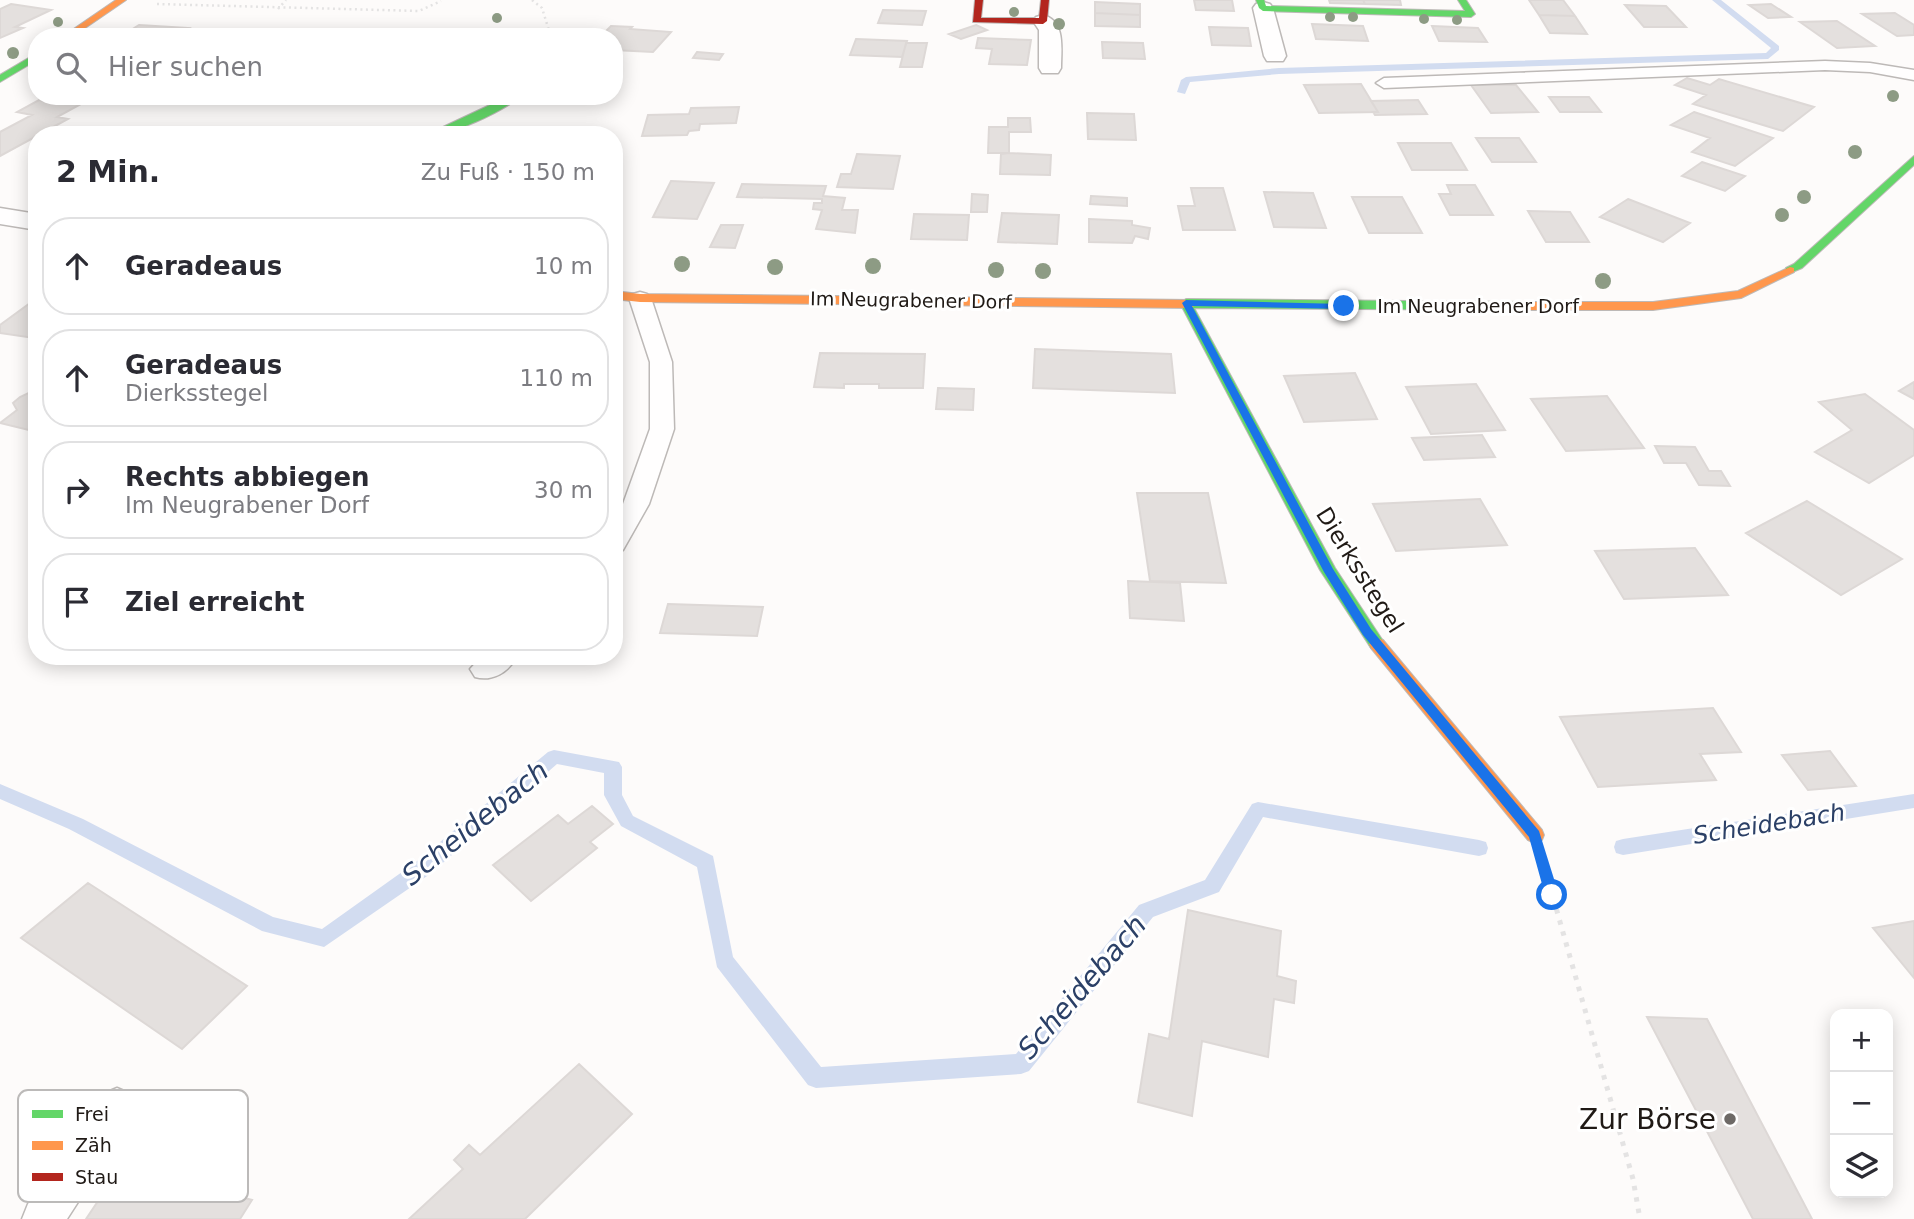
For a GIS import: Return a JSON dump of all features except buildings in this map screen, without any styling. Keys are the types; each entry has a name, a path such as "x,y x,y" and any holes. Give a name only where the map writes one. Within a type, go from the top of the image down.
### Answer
{"street":[{"path":"78,28 114,0"},
{"path":"89,20 122,0"},
{"path":"979,0 976,20 1044,10 1049,30 1050,68"},
{"path":"1275,56 1262,4 1471,14 1462,0"},
{"path":"0,79 28,62"},
{"path":"455,126 499,105"},
{"name":"Im Neugrabener Dorf","path":"623,296 1344,306 1653,306 1741,294 1798,266 1914,159"},
{"path":"0,216 28,221"},
{"name":"Dierksstegel","path":"1186,303 1328,570 1367,632 1535,835"}],"lane":[{"path":"1384,83 1616,71 1814,67 1889,68 1914,75"},
{"path":"623,528 636,504 662,429 661,362 640,298"},
{"path":"43,1219 54,1202"}],"path":[{"path":"278,9 286,0"},
{"path":"532,0 542,8 548,28"},
{"path":"157,4 419,11 441,1"},
{"path":"1535,835 1633,1179 1640,1219"}],"waterway":[{"path":"1182,92 1186,80 1279,71 1768,56 1776,48 1716,0"},
{"name":"Scheidebach","path":"0,791 76,824 269,925 324,938 423,868 554,757 613,767 613,795 627,821 706,862 724,961 816,1078 1021,1064 1146,911 1212,886 1258,809 1479,848"},
{"name":"Scheidebach","path":"1623,847 1914,801"}],"traffic: fast":[{"path":"1260,0 1263,8 1471,14 1462,0"},
{"path":"0,79 28,62"},
{"path":"455,126 499,105"},
{"path":"1790,270 1798,266 1914,159"},
{"path":"1186,303 1328,570 1377,644"},
{"path":"1191,304 1524,306"}],"traffic: slow":[{"path":"80,28 122,0"},
{"path":"1524,306 1653,306 1741,294 1790,270"},
{"path":"623,296 1191,304"},
{"path":"1377,644 1535,835"}],"traffic: jam":[{"path":"979,0 976,20 1043,21 1045,0"}],"place":[{"name":"Zur Börse","path":"1730,1119"}],"route":[{"path":"1344,306 1186,303 1328,570 1367,632 1535,835 1552,895"}]}
